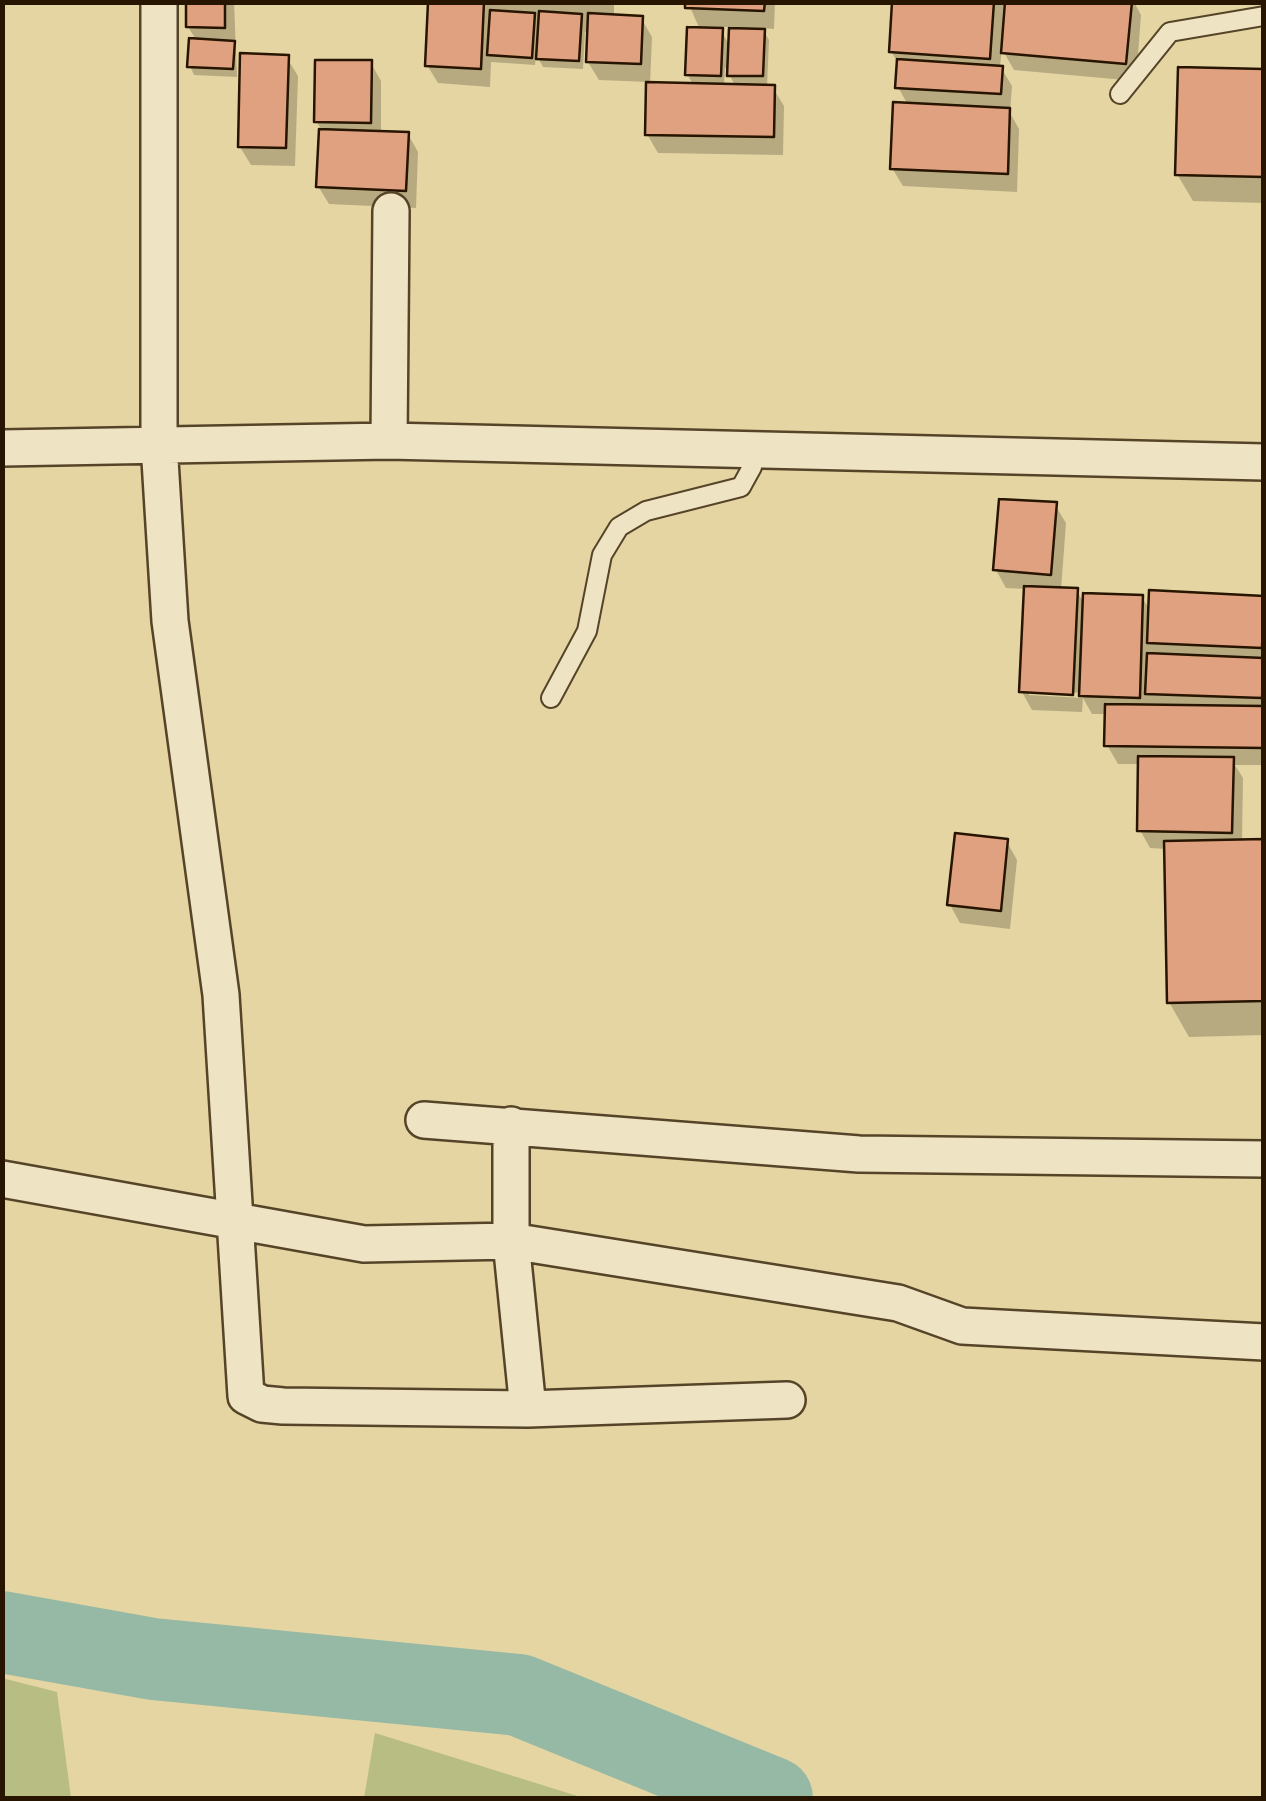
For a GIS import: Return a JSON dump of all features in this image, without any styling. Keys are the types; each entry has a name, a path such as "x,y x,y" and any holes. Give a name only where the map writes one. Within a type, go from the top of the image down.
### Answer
{"street":[{"path":"159,2 159,444 170,621 221,996 246,1396 262,1404 283,1406 528,1409 787,1400"},
{"path":"389,441 391,212"},
{"path":"2,448 389,441 1264,462"},
{"path":"424,1120 859,1154 1264,1159"},
{"path":"511,1126 510,1241 528,1409"},
{"path":"2,1179 364,1244 510,1241 898,1302 962,1326 1264,1342"}],"lane":[{"path":"1120,94 1149,52 1170,32 1264,16"},
{"path":"550,698 587,631 602,555 619,527 646,511 741,487 752,467 751,450"}],"green space":[{"path":"2,1678 57,1692 71,1798 3,1798"},
{"path":"375,1733 584,1798 364,1798"}],"building":[{"path":"186,2 225,2 225,28 186,27"},
{"path":"428,2 484,2 481,69 425,66"},
{"path":"685,2 765,2 764,11 685,8"},
{"path":"892,2 994,2 990,59 889,52"},
{"path":"1005,2 1132,2 1126,64 1001,53"},
{"path":"490,10 535,13 532,58 487,55"},
{"path":"539,11 582,14 579,61 536,59"},
{"path":"588,13 643,16 641,64 586,62"},
{"path":"687,27 723,28 721,76 685,75"},
{"path":"729,28 765,29 763,76 727,76"},
{"path":"189,38 235,41 233,69 187,67"},
{"path":"240,53 289,55 286,148 238,147"},
{"path":"897,59 1003,66 1001,94 895,88"},
{"path":"315,60 372,60 371,123 314,122"},
{"path":"1178,67 1264,69 1264,177 1175,175"},
{"path":"646,82 775,85 774,137 645,135"},
{"path":"893,102 1010,108 1008,174 890,169"},
{"path":"319,129 409,132 406,191 316,187"},
{"path":"999,499 1057,502 1051,575 993,570"},
{"path":"1024,586 1078,588 1073,695 1019,692"},
{"path":"1149,590 1264,596 1262,648 1147,643"},
{"path":"1083,593 1143,595 1140,698 1079,696"},
{"path":"1147,653 1264,658 1262,698 1145,694"},
{"path":"1105,704 1264,706 1264,748 1104,746"},
{"path":"1138,756 1234,757 1232,833 1137,831"},
{"path":"955,833 1008,839 1001,911 947,905"},
{"path":"1264,839 1264,1001 1167,1003 1164,841"}],"waterway":[{"path":"2,1632 153,1659 519,1695 772,1798"}]}
